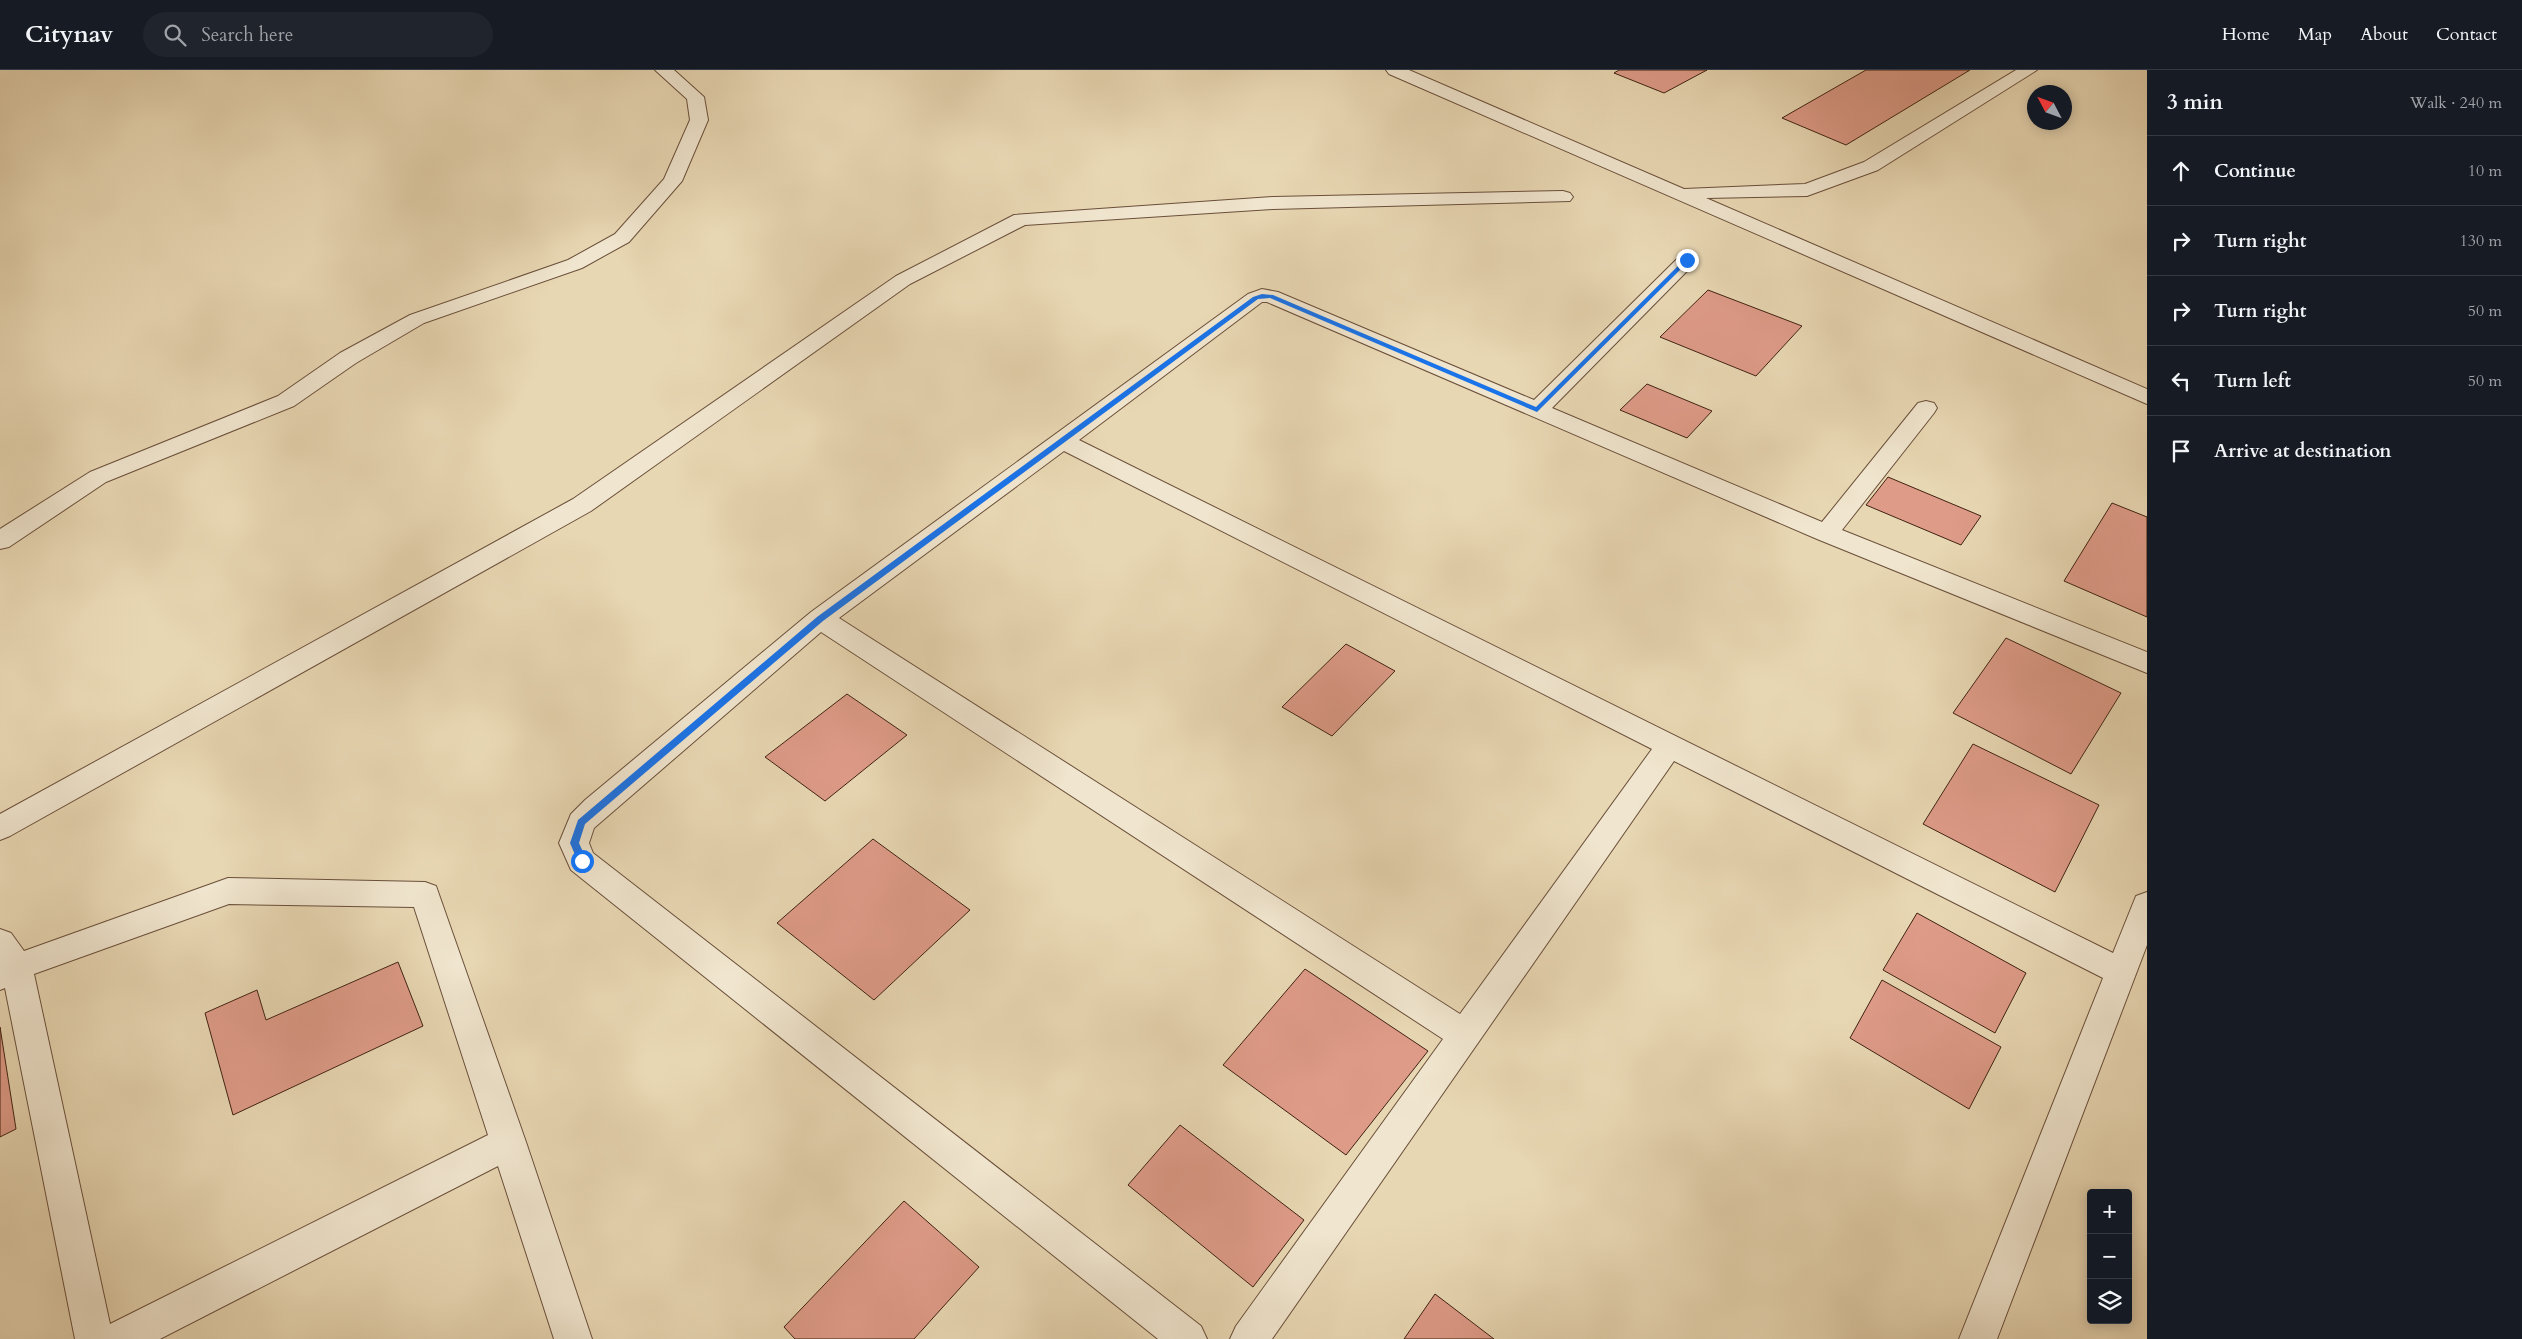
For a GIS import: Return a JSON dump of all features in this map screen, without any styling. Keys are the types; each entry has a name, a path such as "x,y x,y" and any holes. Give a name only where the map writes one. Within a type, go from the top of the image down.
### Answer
{"street":[{"path":"0,542 98,477 286,401 348,358 417,319 494,290 575,264 622,238 673,181 698,120 695,97 664,70"},
{"path":"1394,70 2147,397"},
{"path":"1680,193 1807,190 1871,166 2028,70"},
{"path":"0,828 582,505 903,280 1021,219 1273,203 1563,197"},
{"path":"1537,410 1687,260"},
{"path":"1188,1339 582,861 574,843 581,822 820,619 1061,440 1262,296 1271,296 1826,533 2147,664"},
{"path":"1826,533 1926,408"},
{"path":"1061,440 2121,972"},
{"path":"820,619 1463,1034"},
{"path":"1249,1339 1463,1034 1670,745"},
{"path":"94,1339 6,961 228,891 425,895 509,1142 572,1339"},
{"path":"1978,1339 2147,905"},
{"path":"120,1339 509,1142"}],"building":[{"path":"1619,70 1707,70 1664,93 1614,73"},
{"path":"1866,70 1970,70 1846,145 1782,118"},
{"path":"1708,290 1802,326 1756,376 1660,337"},
{"path":"1647,384 1712,411 1687,438 1620,410"},
{"path":"1888,477 1981,516 1961,545 1866,505"},
{"path":"2112,503 2147,517 2147,617 2064,581"},
{"path":"2006,638 2121,693 2071,774 1953,713"},
{"path":"1346,644 1395,671 1332,736 1282,707"},
{"path":"847,694 907,735 825,801 765,757"},
{"path":"1973,744 2099,805 2055,892 1923,824"},
{"path":"873,839 970,910 874,1000 777,923"},
{"path":"1917,913 2026,973 1995,1033 1883,970"},
{"path":"398,962 423,1026 233,1115 205,1013 257,990 266,1020"},
{"path":"1305,969 1428,1051 1346,1155 1223,1065"},
{"path":"1882,980 2001,1047 1969,1109 1850,1038"},
{"path":"0,1027 16,1129 0,1137"},
{"path":"1180,1125 1304,1220 1253,1287 1128,1185"},
{"path":"904,1201 979,1267 914,1339 795,1339 784,1327"},
{"path":"1435,1294 1494,1339 1404,1339"}],"route":[{"path":"582,861 574,843 581,822 595,808 820,619 1256,298 1271,296 1537,410 1687,260"}]}
